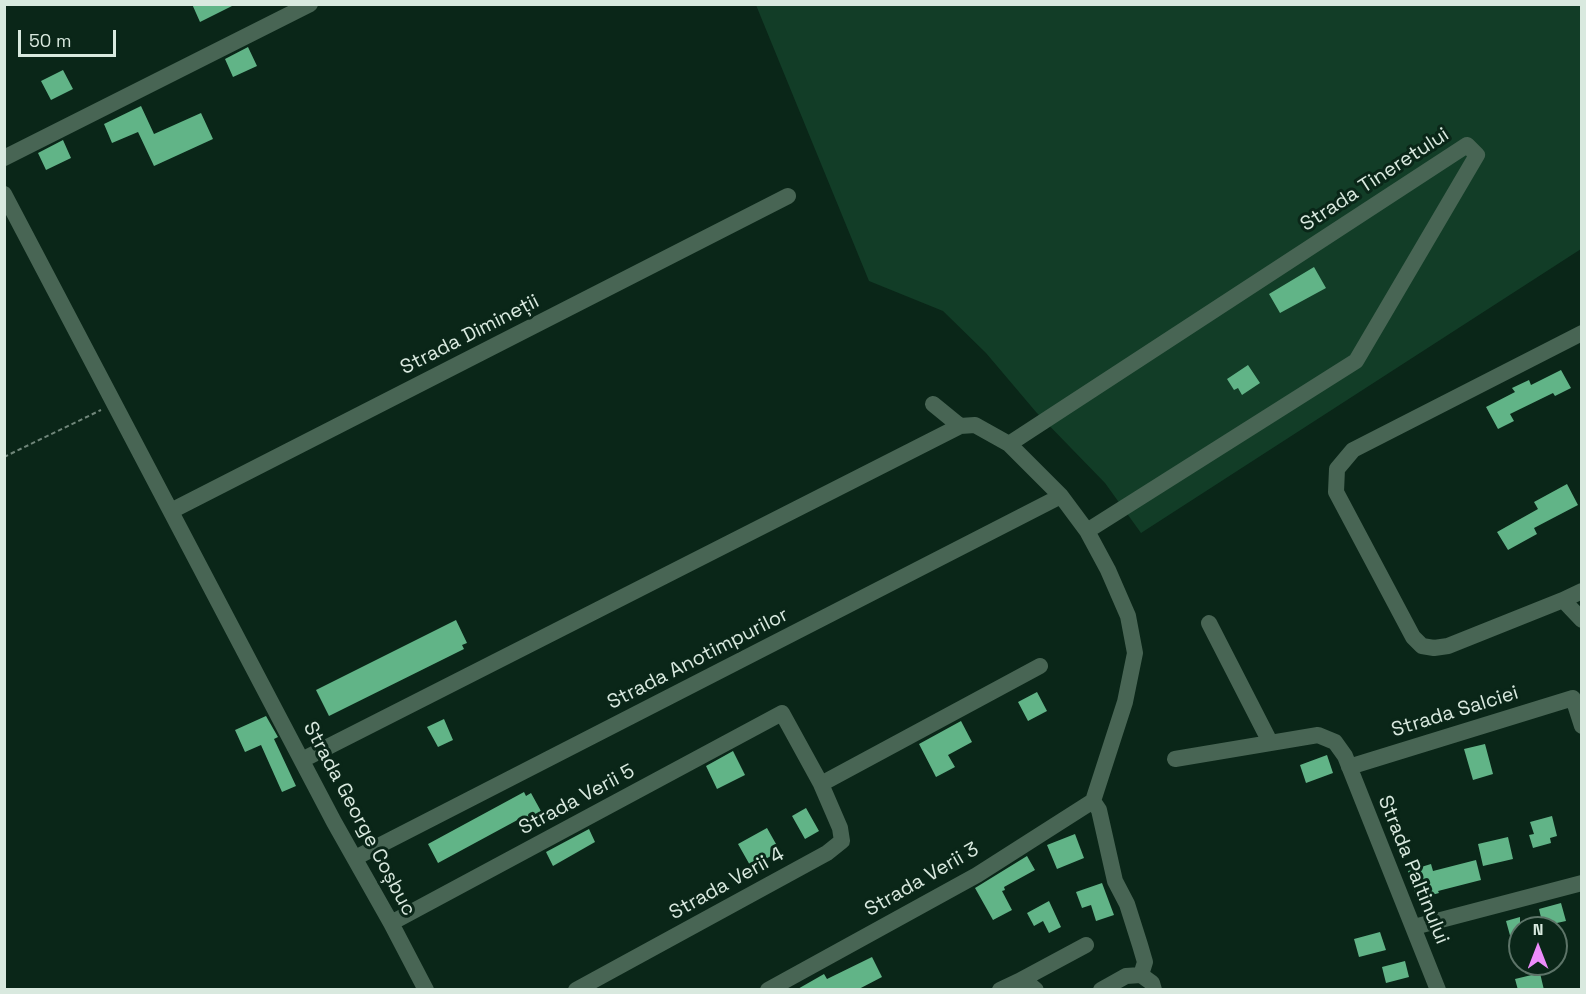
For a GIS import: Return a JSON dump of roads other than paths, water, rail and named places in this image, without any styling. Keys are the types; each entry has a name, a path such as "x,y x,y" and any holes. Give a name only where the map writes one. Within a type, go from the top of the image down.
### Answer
{"street":[{"path":"4,158 310,4"},
{"name":"Strada Tineretului","path":"1010,444 1467,145 1477,155 1356,361 1087,531"},
{"name":"Strada George Coșbuc","path":"4,194 302,760 426,990"},
{"name":"Strada Dimineții","path":"171,511 788,196"},
{"path":"1581,333 1353,450 1337,468 1336,492 1413,637 1422,646 1434,648 1448,646 1581,591"},
{"path":"933,404 960,426"},
{"path":"302,760 960,426 975,425 1010,444 1061,496 1087,531 1108,570 1128,616 1135,653 1125,702 1093,801 1099,810 1115,881 1127,904 1140,945 1144,962 1141,975"},
{"name":"Strada Anotimpurilor","path":"355,858 1061,496"},
{"path":"1563,600 1581,620"},
{"path":"1209,622 1270,742"},
{"path":"821,784 1040,666"},
{"name":"Strada Salciei","path":"1349,767 1573,698 1581,726"},
{"name":"Strada Verii 4","path":"576,990 828,853 842,841 840,828 821,784 782,713"},
{"name":"Strada Verii 5","path":"391,923 782,713"},
{"name":"Strada Paltinului","path":"1175,759 1318,735 1335,742 1345,756 1438,990"},
{"name":"Strada Verii 3","path":"768,990 977,874 1093,801"},
{"path":"1414,927 1581,883"},
{"path":"1000,990 1086,945"},
{"path":"1101,990 1126,976 1141,975 1152,983 1155,990"},
{"path":"1019,981 1029,984 1036,990"}]}
